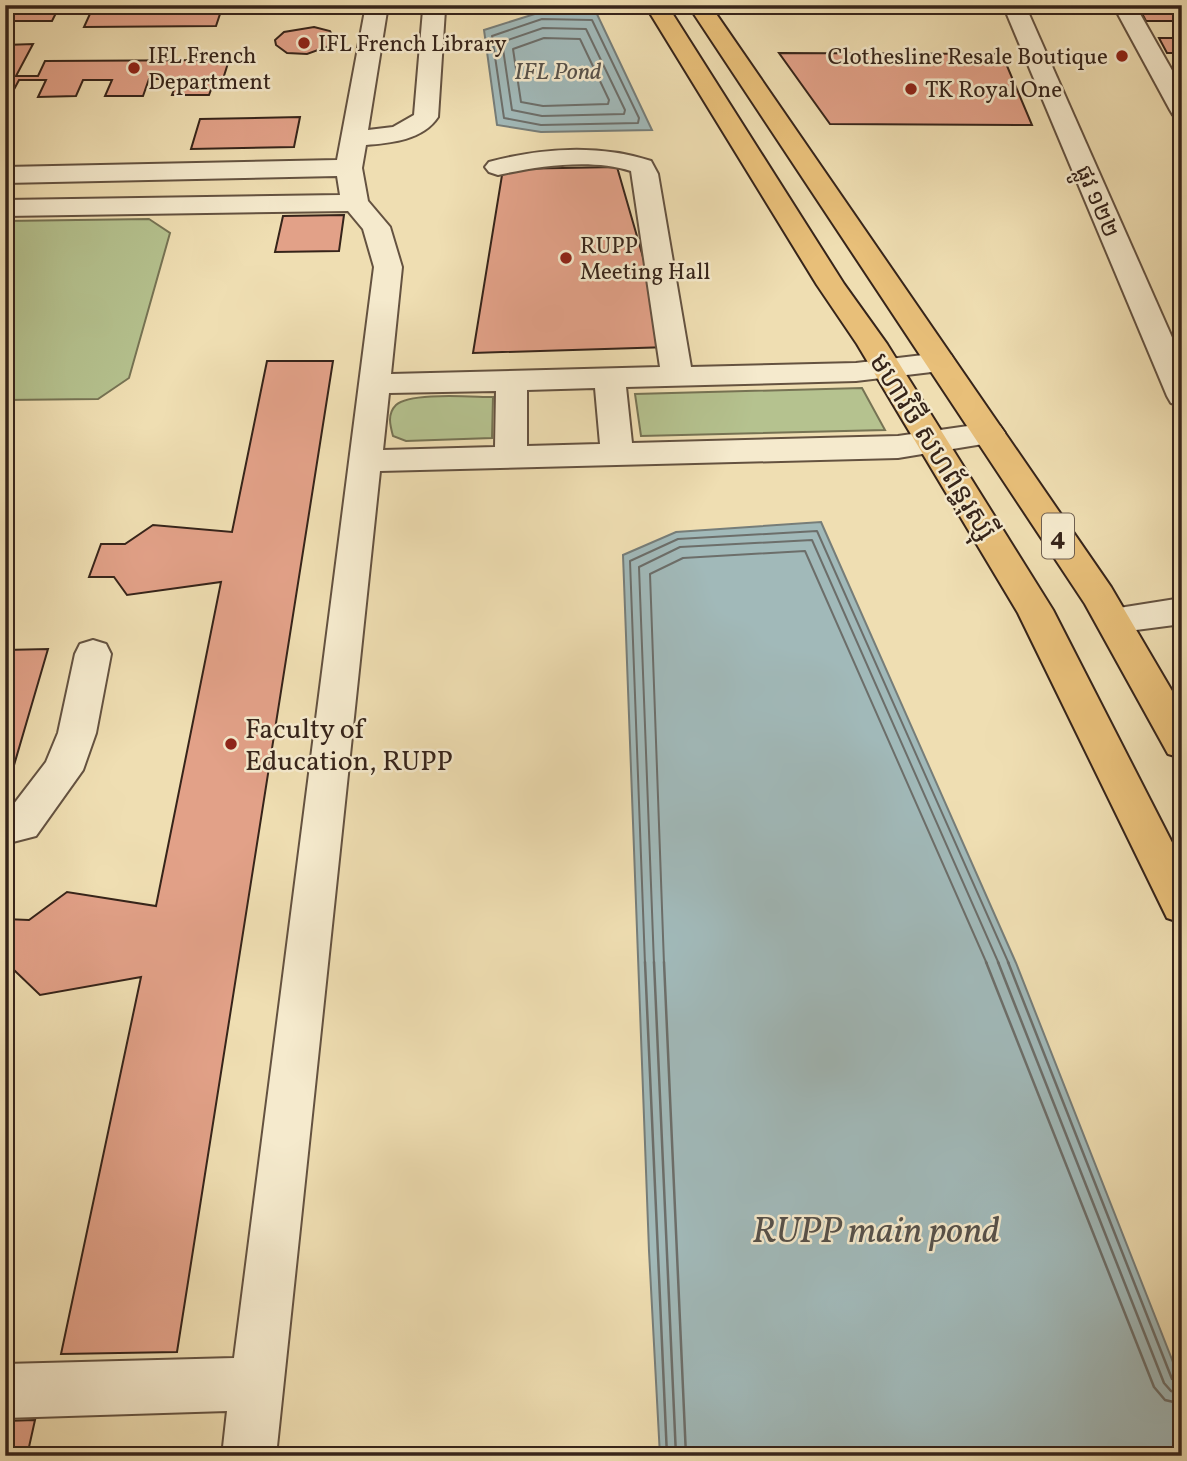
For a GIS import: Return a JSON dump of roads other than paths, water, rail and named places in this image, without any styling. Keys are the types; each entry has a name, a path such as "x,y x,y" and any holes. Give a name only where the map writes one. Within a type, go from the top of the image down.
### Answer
{"highway":[{"name":"មហាវិថី សហព័ន្ធរុស្ស៊ី","path":"656,5 831,285 888,370 1035,610 1182,905"},
{"name":"មហាវិថី សហព័ន្ធរុស្ស៊ី","path":"699,5 1113,620 1182,743"}],"street":[{"name":"ផ្លូវ ១២២","path":"1014,5 1182,396"},
{"path":"1124,5 1182,110"},
{"path":"248,1456 388,267 376,227 353,170 408,8"},
{"path":"5,208 119,206 353,170 390,135 415,129 426,117 408,8"},
{"path":"498,167 532,159 622,160 642,166 677,377"},
{"path":"5,175 353,170"},
{"path":"119,206 130,173"},
{"path":"374,384 888,370 940,362"},
{"path":"610,379 617,455"},
{"path":"511,457 512,381"},
{"path":"365,461 898,447 989,433"},
{"path":"1113,620 1182,611"},
{"path":"5,827 22,824 64,770 77,733 93,654"},
{"path":"5,1391 257,1384"}],"water":[{"name":"IFL Pond","path":"541,12 596,12 652,130 541,132 497,125 484,30"},
{"name":"RUPP main pond","path":"821,522 1016,963 1182,1385 1182,1456 660,1456 649,1251 623,555 676,532"}],"place":[{"name":"IFL French Library","path":"304,43"},
{"name":"Clothesline Resale Boutique","path":"1122,56"},
{"name":"IFL French Department","path":"134,68"},
{"name":"TK Royal One","path":"911,89"},
{"name":"RUPP Meeting Hall","path":"566,258"},
{"name":"Faculty of Education, RUPP","path":"231,744"}]}
